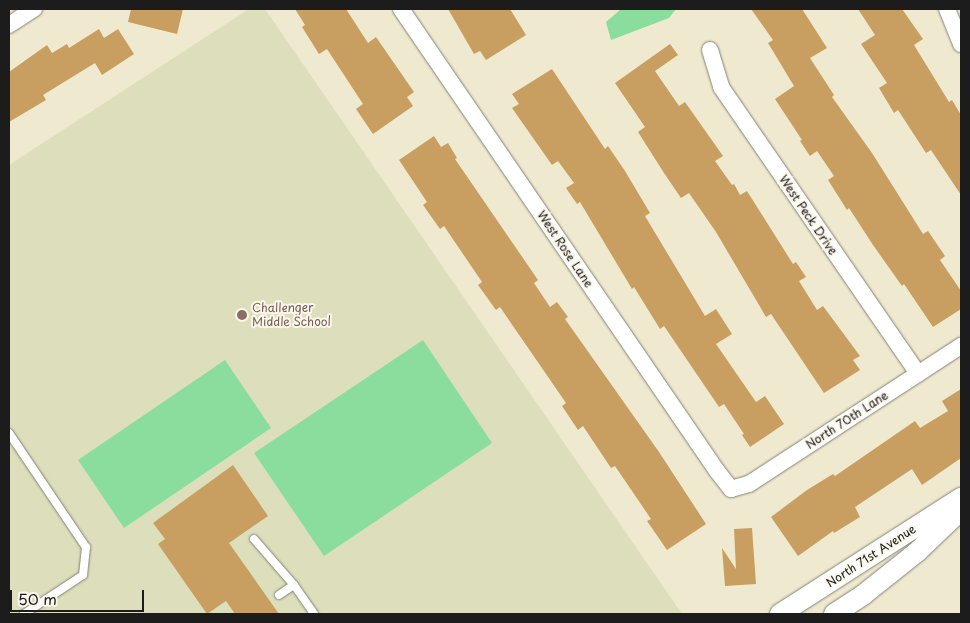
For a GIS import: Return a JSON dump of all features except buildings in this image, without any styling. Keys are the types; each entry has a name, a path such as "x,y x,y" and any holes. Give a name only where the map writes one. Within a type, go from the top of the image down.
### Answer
{"street":[{"path":"9,25 34,9"},
{"name":"West Rose Lane","path":"401,9 731,488"},
{"path":"947,9 961,44"},
{"name":"West Peck Drive","path":"710,50 721,87 918,374"},
{"name":"North 70th Lane","path":"731,488 749,484 961,346"},
{"name":"North 71st Avenue","path":"780,614 961,498"},
{"name":"North 71st Avenue","path":"834,614 863,596 917,552 961,510"}],"lane":[{"path":"9,433 86,547 83,575 24,614"},
{"path":"254,539 294,584 314,614"},
{"path":"278,596 294,584"}],"shaded area":[{"name":"Challenger Middle School","path":"249,9 265,9 682,614 9,614 9,165"}],"green space":[{"path":"621,9 676,9 669,18 611,40 606,22"},
{"path":"423,340 492,443 324,556 254,453"},
{"path":"225,360 271,428 124,528 78,460"}],"place":[{"name":"Challenger Middle School","path":"242,315"}]}
